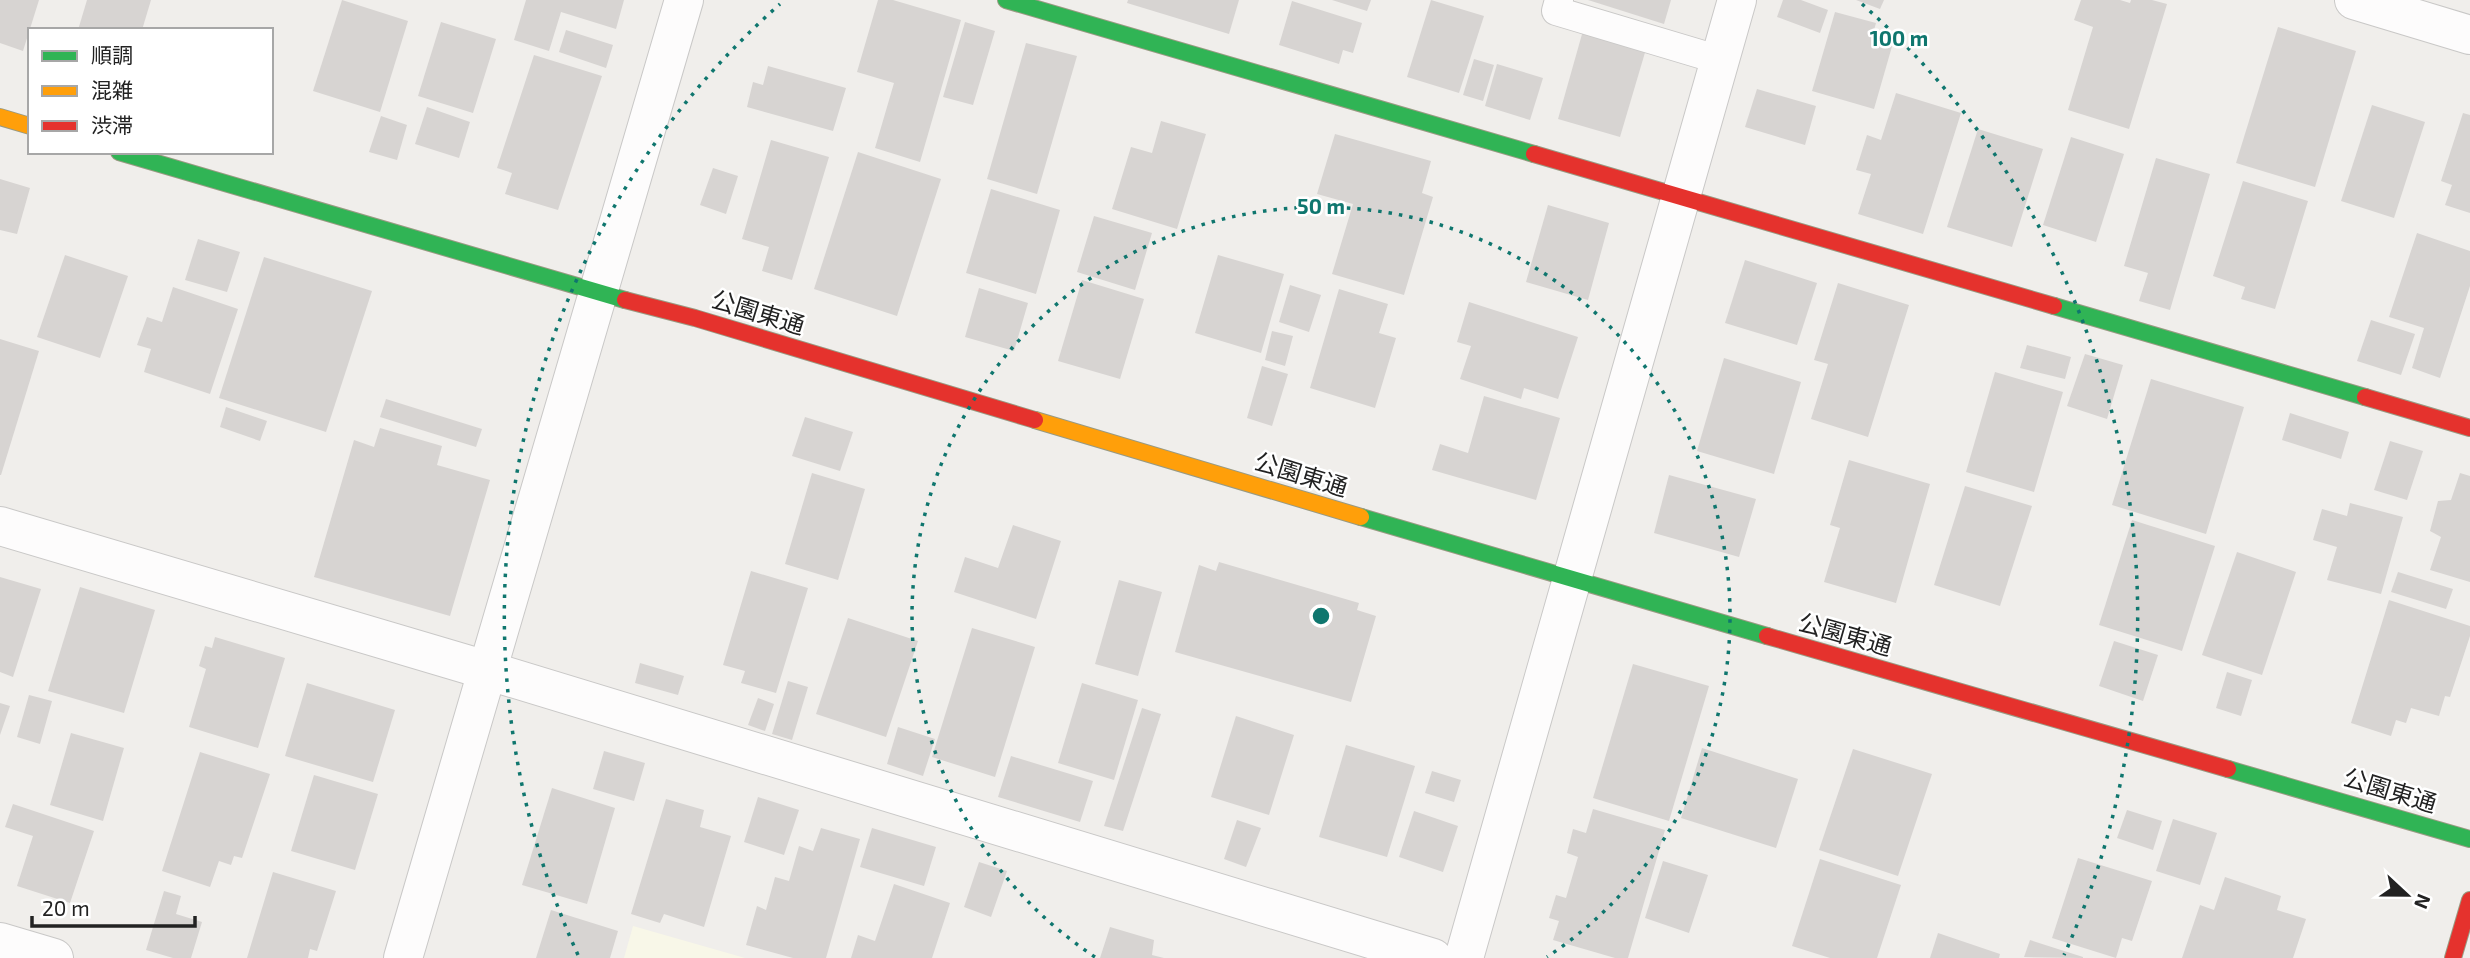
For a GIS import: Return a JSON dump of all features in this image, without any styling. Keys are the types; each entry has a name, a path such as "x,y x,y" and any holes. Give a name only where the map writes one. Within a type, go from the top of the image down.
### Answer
{"street":[{"path":"403,958 684,0"},
{"path":"1006,0 2470,428"},
{"path":"1464,958 1737,0"},
{"path":"2354,0 2470,35"},
{"path":"0,117 28,125"},
{"name":"公園東通","path":"127,154 597,293 695,318 1571,580 2470,839"},
{"path":"0,526 486,670 1433,958"},
{"path":"2453,958 2470,900"},
{"path":"0,942 54,958"}],"lane":[{"path":"1559,0 1556,11 1720,60"}],"shaded area":[{"path":"633,926 745,958 624,958"}],"building":[{"path":"0,0 39,0 28,28 23,51 0,43"},
{"path":"87,0 151,0 143,28 79,28"},
{"path":"342,0 408,21 380,112 313,91"},
{"path":"526,0 624,0 616,29 561,12 549,51 514,40"},
{"path":"878,0 893,0 961,20 920,162 875,148 894,83 857,72"},
{"path":"1128,0 1239,0 1229,34 1127,3"},
{"path":"1332,0 1371,0 1367,11"},
{"path":"1431,0 1484,16 1459,93 1407,77"},
{"path":"1588,0 1671,0 1664,24"},
{"path":"1783,0 1801,0 1828,10 1820,33 1777,17"},
{"path":"1856,0 1884,0 1880,9"},
{"path":"2081,0 2120,0 2130,3 2131,0 2152,0 2167,4 2129,129 2068,110 2093,27 2074,20"},
{"path":"1292,1 1362,23 1353,53 1343,50 1339,64 1279,45"},
{"path":"1835,12 1876,23 1874,30 1895,36 1874,109 1812,91"},
{"path":"1586,20 1649,39 1620,137 1558,119"},
{"path":"441,22 496,39 473,113 418,96"},
{"path":"965,22 995,31 973,105 943,97"},
{"path":"2278,27 2356,51 2315,187 2236,163"},
{"path":"566,30 613,45 606,68 559,52"},
{"path":"1026,43 1077,56 1037,194 987,179"},
{"path":"534,55 602,76 558,210 505,194 512,173 497,168"},
{"path":"1474,59 1494,65 1483,101 1463,95"},
{"path":"1497,64 1543,78 1530,120 1485,106"},
{"path":"768,66 846,88 833,131 747,107 753,82 763,85"},
{"path":"1757,89 1816,106 1805,145 1745,127"},
{"path":"1896,93 1961,113 1923,234 1858,214 1871,174 1856,170 1867,135 1881,140"},
{"path":"2372,105 2425,122 2394,218 2341,201"},
{"path":"427,107 470,122 459,158 415,144"},
{"path":"2463,113 2470,115 2470,213 2445,205 2452,185 2441,181"},
{"path":"381,116 407,125 397,160 369,152"},
{"path":"1161,121 1206,134 1177,229 1112,209 1131,147 1152,153"},
{"path":"1978,129 2043,149 2012,247 1947,227"},
{"path":"1335,134 1431,161 1422,193 1433,197 1404,295 1332,274 1353,204 1317,194"},
{"path":"2071,137 2124,154 2096,242 2043,225"},
{"path":"771,140 829,157 792,280 762,271 769,247 742,239"},
{"path":"858,152 941,179 897,316 814,289"},
{"path":"2156,158 2210,174 2170,310 2139,301 2148,273 2124,266"},
{"path":"713,168 738,176 726,214 700,205"},
{"path":"0,179 30,188 17,234 0,230"},
{"path":"2243,181 2308,201 2275,309 2241,299 2245,287 2213,276"},
{"path":"991,189 1060,210 1036,294 966,273"},
{"path":"1548,205 1609,223 1588,300 1526,282"},
{"path":"1094,216 1152,233 1135,290 1077,272"},
{"path":"2417,233 2470,251 2470,286 2440,378 2412,368 2424,328 2389,317"},
{"path":"198,239 240,252 227,292 185,280"},
{"path":"65,255 128,276 100,358 37,337"},
{"path":"1218,255 1284,274 1261,353 1195,333"},
{"path":"264,257 372,291 326,432 219,398"},
{"path":"1745,260 1817,283 1797,345 1725,323"},
{"path":"1082,280 1144,299 1120,379 1058,361"},
{"path":"1838,283 1909,305 1868,437 1811,419 1828,364 1814,360"},
{"path":"1290,285 1321,295 1309,332 1279,322"},
{"path":"173,287 238,309 210,394 144,372 151,349 137,345 147,317 162,322"},
{"path":"979,288 1028,303 1014,351 965,337"},
{"path":"1339,289 1388,304 1379,333 1396,338 1375,408 1310,388"},
{"path":"1469,302 1578,337 1558,399 1524,388 1521,399 1460,379 1471,346 1457,342"},
{"path":"2371,320 2415,334 2401,375 2357,361"},
{"path":"1272,331 1293,336 1285,366 1265,360"},
{"path":"0,339 39,351 1,475 0,475"},
{"path":"2027,345 2071,357 2065,379 2020,368"},
{"path":"2085,354 2123,365 2107,419 2067,406"},
{"path":"1724,358 1801,382 1774,474 1697,451"},
{"path":"1262,366 1288,374 1272,426 1247,418"},
{"path":"1995,372 2063,392 2034,492 1966,472"},
{"path":"2151,379 2244,407 2206,534 2112,505"},
{"path":"1484,396 1560,418 1536,500 1432,470 1440,444 1468,453"},
{"path":"386,399 482,429 476,447 380,417"},
{"path":"226,407 267,421 260,441 220,427"},
{"path":"2290,413 2349,432 2341,459 2282,440"},
{"path":"805,417 853,432 840,471 792,456"},
{"path":"380,428 442,446 437,465 490,480 450,616 314,577 354,440 374,447"},
{"path":"2390,441 2423,451 2407,500 2374,490"},
{"path":"1849,460 1930,484 1896,603 1824,582 1840,528 1830,525"},
{"path":"812,473 865,489 838,580 785,564"},
{"path":"2460,473 2470,476 2470,582 2430,570 2441,537 2430,531 2438,501 2451,500"},
{"path":"1669,475 1756,499 1739,557 1654,533"},
{"path":"1965,486 2032,506 2000,606 1934,585"},
{"path":"2350,503 2403,517 2381,594 2327,580 2337,547 2313,540 2322,509 2347,516"},
{"path":"2132,520 2215,546 2182,651 2099,625"},
{"path":"1013,525 1061,541 1036,619 954,592 965,557 998,568"},
{"path":"2237,552 2296,572 2262,675 2202,655"},
{"path":"1219,562 1359,603 1357,610 1376,616 1351,702 1175,652 1199,565 1216,571"},
{"path":"751,571 808,588 776,693 741,683 745,671 723,665"},
{"path":"2398,572 2453,589 2446,609 2391,592"},
{"path":"0,577 41,589 13,677 0,672"},
{"path":"1119,580 1162,592 1138,676 1095,664"},
{"path":"80,587 155,610 124,713 48,691"},
{"path":"2389,600 2470,626 2470,636 2450,697 2445,696 2439,716 2411,708 2406,723 2396,720 2391,736 2351,723"},
{"path":"848,618 918,641 886,737 816,714"},
{"path":"972,628 1035,647 995,777 932,757"},
{"path":"215,637 285,658 258,748 189,727 206,669 199,666 205,646 212,648"},
{"path":"2114,641 2158,655 2143,701 2099,686"},
{"path":"640,663 684,676 678,695 635,683"},
{"path":"1633,664 1709,686 1669,821 1593,798"},
{"path":"2227,672 2252,680 2241,716 2216,708"},
{"path":"788,681 808,687 792,740 772,734"},
{"path":"307,683 395,710 373,782 285,756"},
{"path":"1082,683 1138,700 1114,780 1058,763"},
{"path":"29,695 52,701 40,744 17,737"},
{"path":"758,698 774,704 765,731 748,725"},
{"path":"0,703 10,706 0,735"},
{"path":"1142,708 1161,714 1123,831 1104,826"},
{"path":"1236,716 1294,735 1269,815 1211,797"},
{"path":"898,727 935,739 923,776 887,764"},
{"path":"71,733 124,748 103,821 50,805"},
{"path":"1346,745 1415,766 1387,857 1319,837"},
{"path":"1702,748 1798,779 1776,848 1681,818"},
{"path":"1853,749 1932,774 1898,876 1819,850"},
{"path":"604,751 645,763 634,801 593,789"},
{"path":"200,752 270,774 242,858 234,856 231,865 219,861 210,887 162,871"},
{"path":"1011,756 1093,781 1080,822 998,797"},
{"path":"1432,771 1461,780 1454,802 1425,793"},
{"path":"314,775 378,794 355,870 291,851"},
{"path":"552,788 615,808 587,904 522,885"},
{"path":"758,797 799,810 784,855 744,842"},
{"path":"666,799 704,810 700,827 731,836 704,927 664,914 660,923 631,914"},
{"path":"13,804 94,831 70,903 17,886 33,836 5,827"},
{"path":"1593,809 1665,830 1628,958 1615,958 1553,940 1559,921 1549,918 1556,895 1566,898 1578,857 1567,853 1573,829 1586,833"},
{"path":"2127,810 2162,821 2153,850 2117,838"},
{"path":"1414,811 1458,826 1443,872 1399,857"},
{"path":"2173,819 2217,833 2200,885 2156,871"},
{"path":"1237,820 1261,828 1246,867 1224,859"},
{"path":"821,828 860,839 826,958 793,958 746,945 757,906 766,910 775,877 789,881 799,846 813,851"},
{"path":"872,828 936,847 924,886 860,867"},
{"path":"2078,858 2152,881 2132,941 2122,938 2116,958 2052,938"},
{"path":"1820,859 1901,885 1877,958 1830,958 1792,946"},
{"path":"1663,861 1708,875 1689,933 1645,918"},
{"path":"979,862 1007,871 991,917 964,907"},
{"path":"273,872 336,891 317,951 310,949 308,958 247,958"},
{"path":"2225,877 2281,896 2277,910 2306,919 2293,958 2182,958 2200,905 2214,910"},
{"path":"894,884 950,903 932,958 851,958 858,935 875,941"},
{"path":"164,891 181,896 176,914 202,922 191,958 173,958 146,950"},
{"path":"551,910 618,931 610,958 536,958"},
{"path":"1110,927 1154,940 1152,955 1164,958 1100,958"},
{"path":"1938,933 2000,954 1999,958 1930,958"},
{"path":"2030,940 2083,957 2083,958 2024,957"}],"traffic: fast":[{"path":"1006,0 1534,154"},
{"path":"126,154 625,300"},
{"path":"2054,306 2365,397"},
{"path":"1361,517 1767,636"},
{"path":"2228,769 2470,839"}],"traffic: slow":[{"path":"0,117 28,125"},
{"path":"1035,420 1361,517"}],"traffic: jam":[{"path":"1534,154 2054,306"},
{"path":"625,300 695,318 1035,420"},
{"path":"2365,397 2470,428"},
{"path":"1767,636 2228,769"},
{"path":"2453,958 2470,900"}]}
